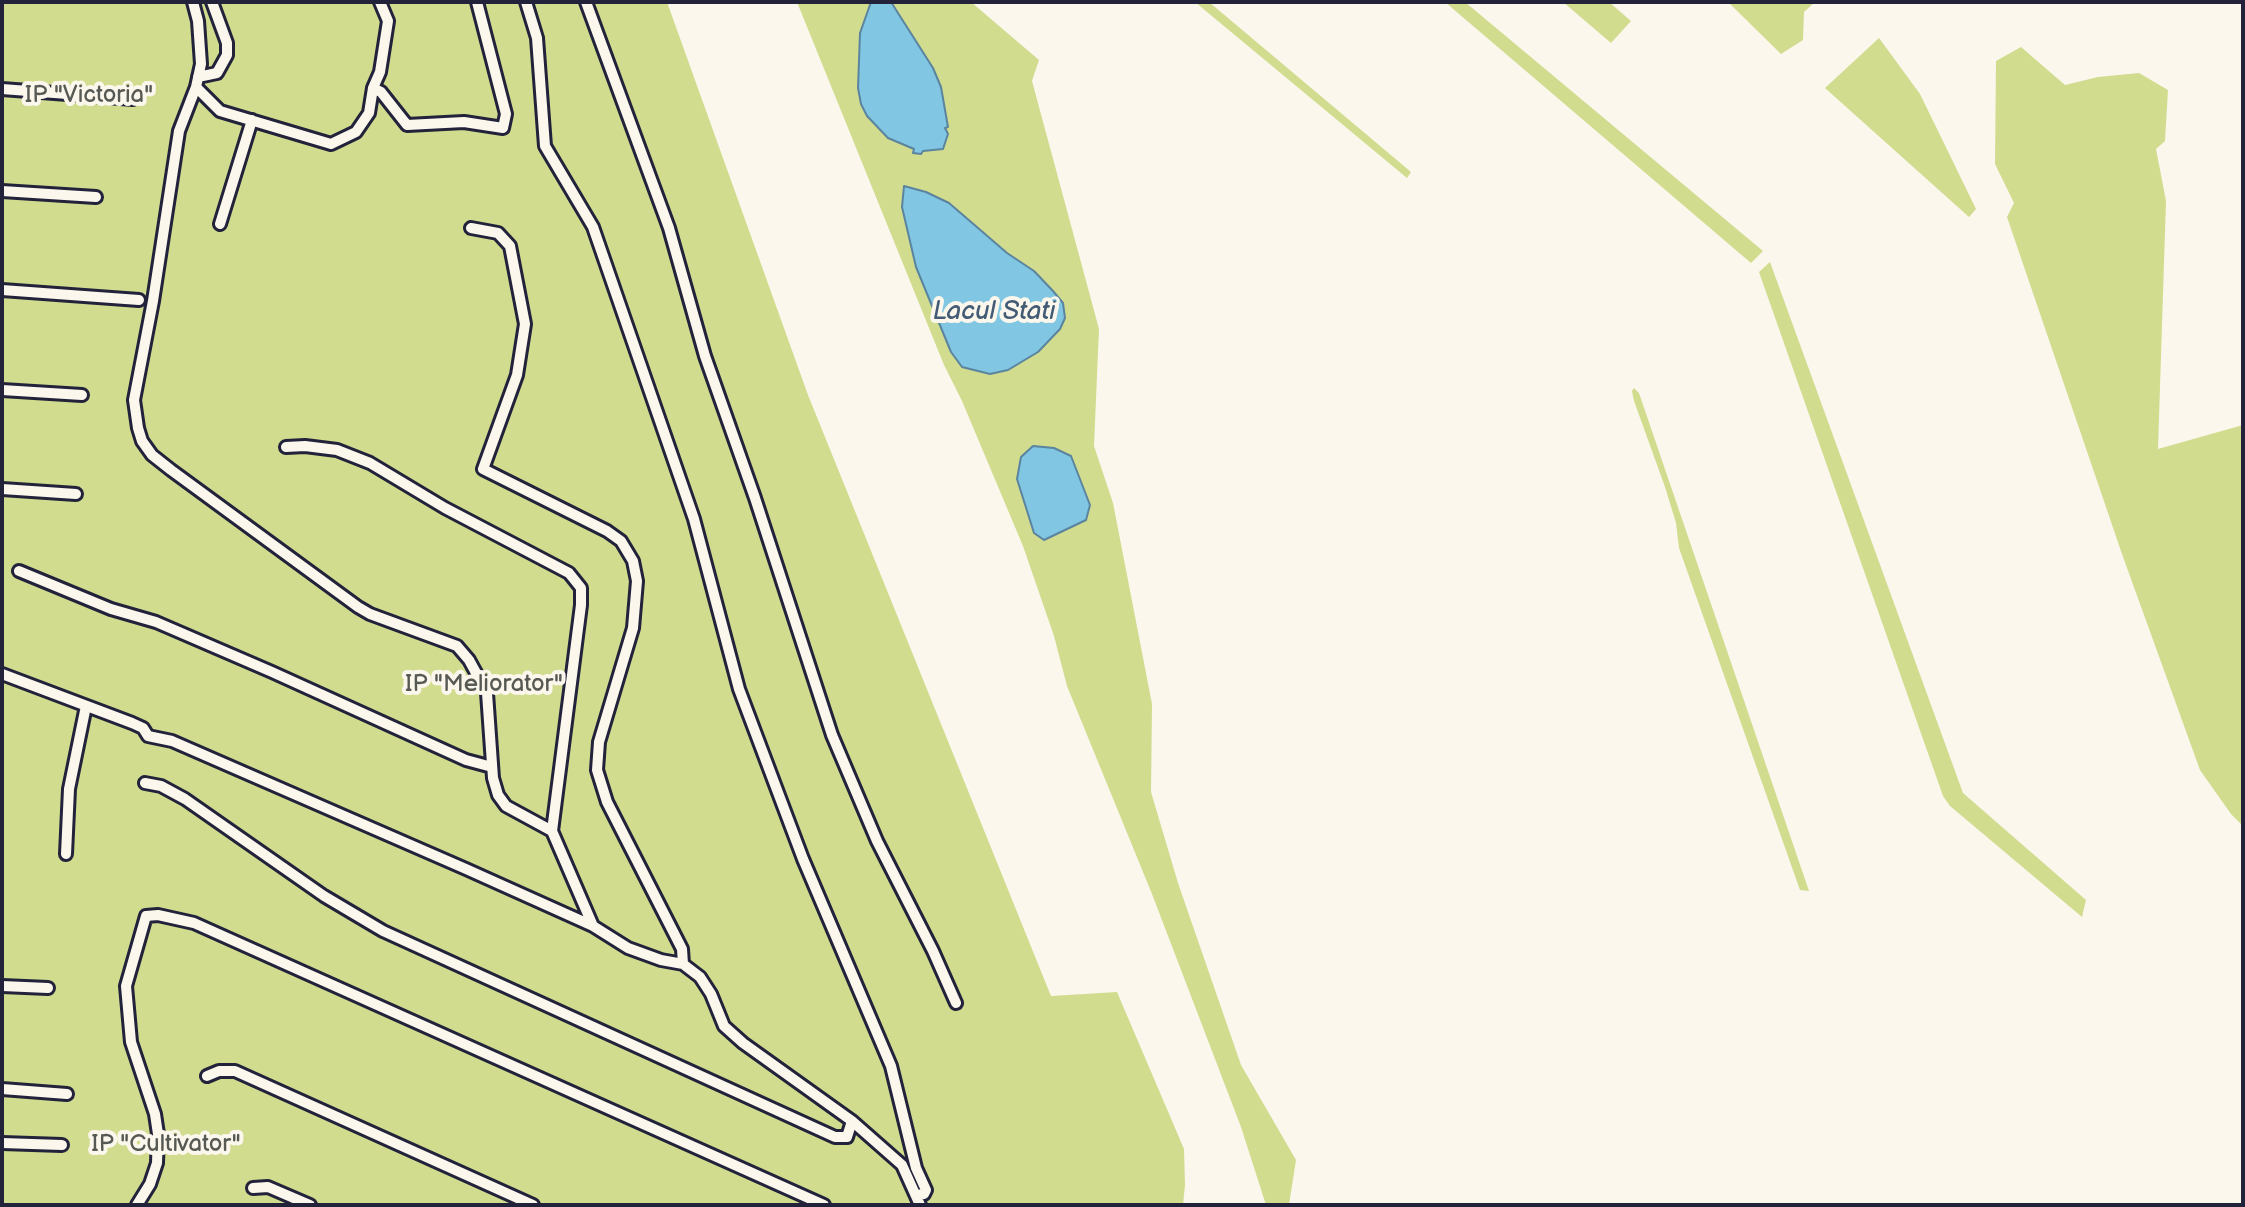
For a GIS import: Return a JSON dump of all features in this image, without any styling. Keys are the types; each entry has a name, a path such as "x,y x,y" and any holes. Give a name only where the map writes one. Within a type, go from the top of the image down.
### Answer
{"street":[{"path":"193,2 201,64 179,131 153,301 134,400 142,441 161,462 358,607 457,646 469,660 487,693 492,767 498,795 506,806 552,831"},
{"path":"197,82 217,73 227,55 227,43 212,2"},
{"path":"197,82 220,111 331,144 356,132 369,113 373,88 380,72 388,21 380,2"},
{"path":"373,88 381,92 407,125 464,122 503,128 506,114 477,2"},
{"path":"2,674 143,728 148,736 172,741 593,926 628,948 683,964 700,977 711,994 724,1026 852,1121 902,1165 918,1200 924,1194 926,1190 916,1168 891,1066 803,859 739,689 690,504 593,227 545,146 537,38 526,2"},
{"path":"586,2 669,228 705,356 832,735 877,841 956,1003"},
{"path":"2,89 133,99"},
{"path":"220,224 252,120"},
{"path":"2,191 96,197"},
{"path":"471,228 498,233 510,246 525,324 517,375 483,469 607,531 621,541 633,561 637,581 633,628 599,742 597,770 607,802 682,949 683,964"},
{"path":"2,290 139,300"},
{"path":"2,390 82,395"},
{"path":"286,447 337,450 370,463 445,508 569,573 581,588 552,831 593,926"},
{"path":"2,489 76,494"},
{"path":"19,571 111,609 156,622 466,760 492,767"},
{"path":"66,854 69,789 86,706"},
{"path":"145,783 161,786 185,799 324,896 383,931 835,1137 847,1137 852,1121"},
{"path":"137,1205 150,1184 157,1163 158,1134 155,1114 131,1042 126,986 146,916 158,915 194,923 824,1205"},
{"path":"2,986 48,988"},
{"path":"207,1076 219,1071 235,1071 533,1205"},
{"path":"2,1089 67,1094"},
{"path":"2,1143 62,1145"},
{"path":"253,1188 268,1187 310,1205"}],"green space":[{"name":"IP \"Meliorator\"","path":"2,2 667,2 808,395 1051,996 1117,992 1184,1149 1183,1205 2,1205"},
{"path":"797,2 971,2 1039,60 1032,81 1099,329 1094,446 1113,503 1152,704 1151,792 1178,883 1241,1065 1296,1160 1289,1205 1266,1205 1241,1127 1152,894 1067,686 1054,636 1023,546 944,365"},
{"path":"1195,2 1209,2 1411,172 1407,178"},
{"path":"1445,2 1465,2 1763,251 1751,263"},
{"path":"1563,2 1609,2 1631,21 1611,43"},
{"path":"1728,2 1815,2 1804,12 1803,40 1781,54"},
{"path":"1879,38 1920,94 1976,209 1969,217 1825,88"},
{"path":"2021,47 2065,85 2098,77 2139,73 2168,90 2165,141 2156,149 2166,201 2158,449 2243,425 2243,826 2200,770 2122,554 2007,217 2014,203 1995,164 1996,61"},
{"path":"1770,262 1963,793 2086,900 2082,917 1950,806 1943,796 1759,272"},
{"path":"1634,388 1639,393 1809,891 1800,890 1679,548 1676,523 1634,401"}],"water":[{"path":"871,2 891,2 933,68 941,87 948,127 945,128 948,134 943,149 913,153 914,149 888,138 867,116 861,104 858,88 860,33"},
{"name":"Lacul Stati","path":"904,186 949,203 1007,253 1034,271 1063,303 1065,318 1060,329 1038,352 1008,370 990,374 962,367 951,352 916,267 902,207"},
{"path":"1033,446 1054,448 1071,456 1090,505 1086,520 1044,540 1034,533 1017,479 1021,457"}],"park label":[{"name":"IP \"Victoria\"","path":"89,96"},
{"name":"IP \"Cultivator\"","path":"166,1145"}]}
